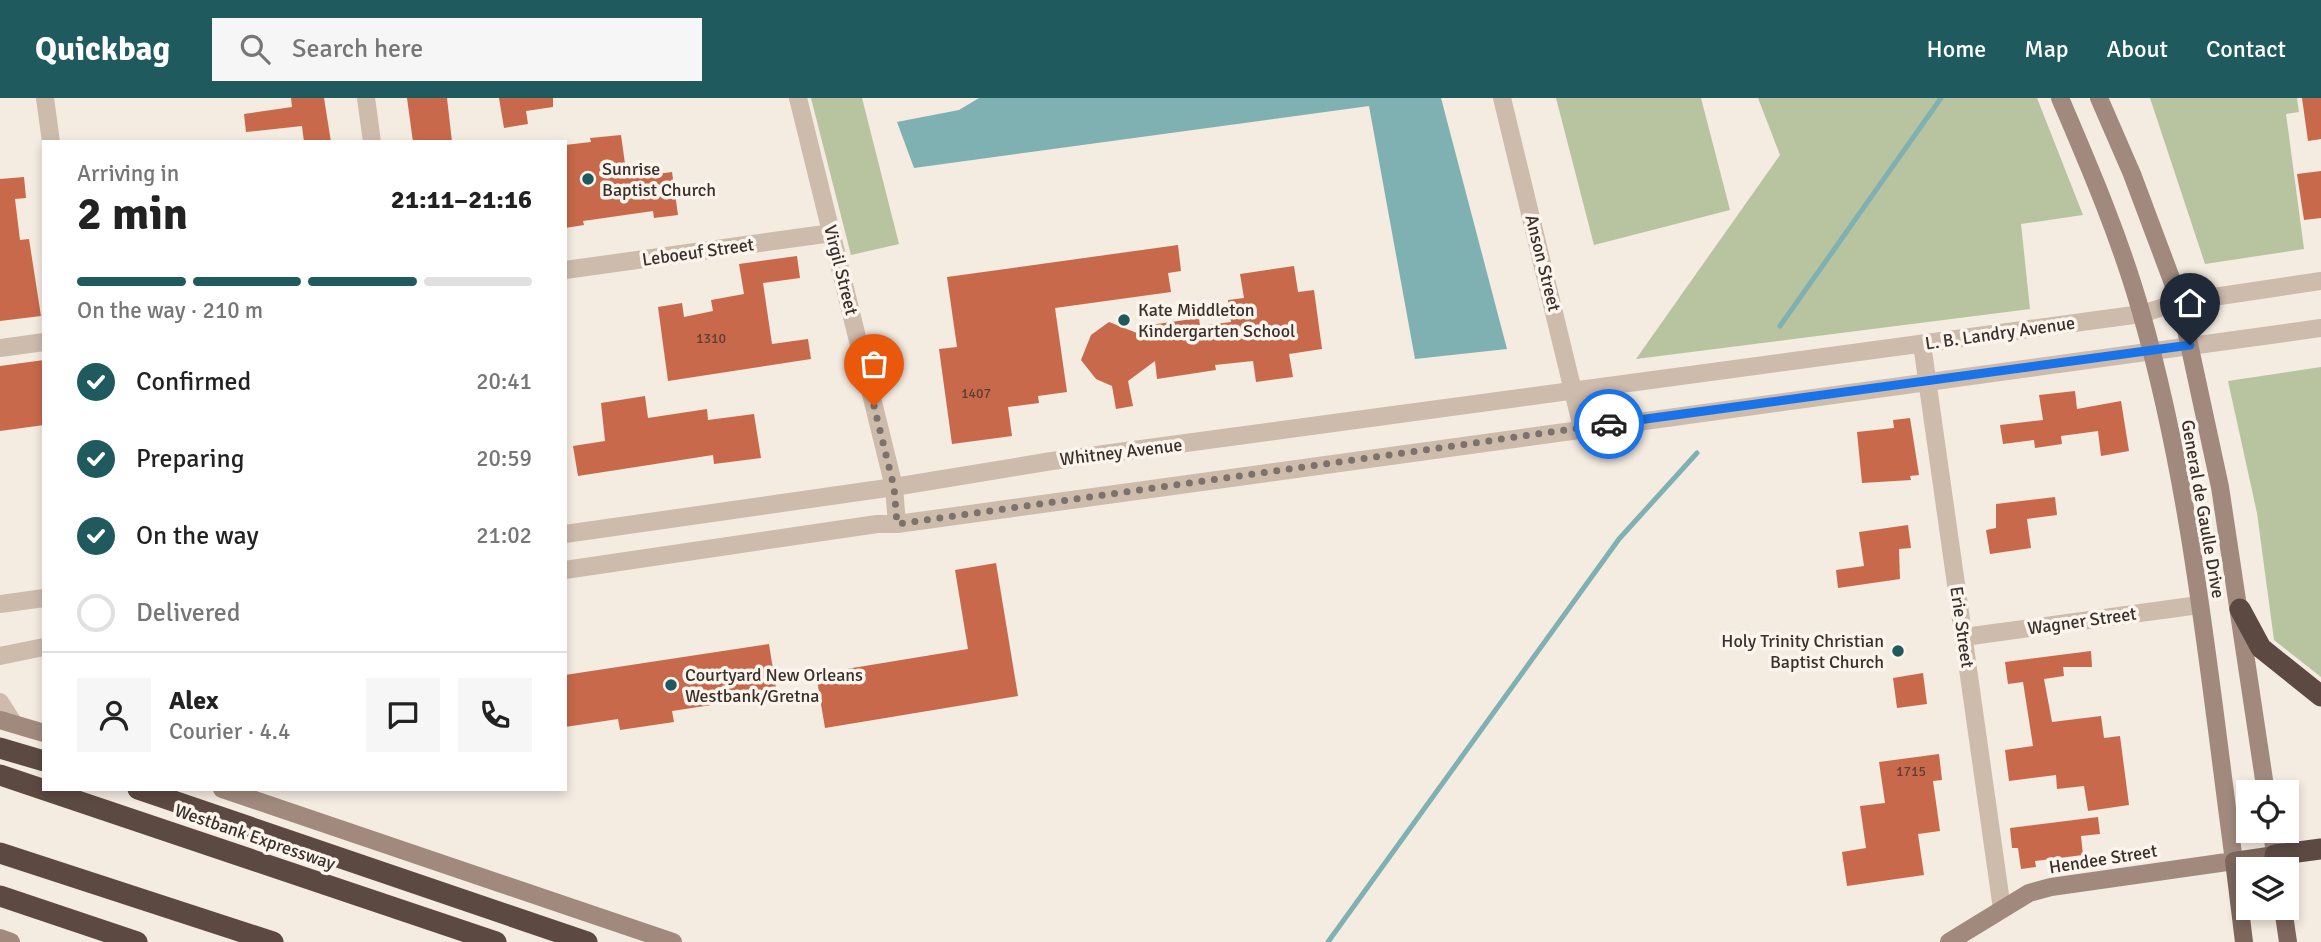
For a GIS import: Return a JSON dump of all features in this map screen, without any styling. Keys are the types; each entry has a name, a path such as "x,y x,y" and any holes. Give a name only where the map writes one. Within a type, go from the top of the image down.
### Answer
{"highway":[{"path":"2240,609 2261,648 2321,696"},
{"path":"0,748 42,760"},
{"name":"Westbank Expressway","path":"0,775 42,789"},
{"name":"Westbank Expressway","path":"48,791 496,942"},
{"path":"144,791 587,942"},
{"path":"2293,857 2321,849"},
{"path":"0,853 273,942"},
{"path":"0,896 137,942"}],"main road":[{"name":"General de Gaulle Drive","path":"2060,98 2122,251 2141,314 2178,468 2244,942"},
{"name":"General de Gaulle Drive","path":"2099,98 2132,174 2180,302 2220,487 2264,780"},
{"path":"7,722 42,732"},
{"name":"Westbank Expressway","path":"228,791 674,942"},
{"name":"Hendee Street","path":"1950,942 2029,893 2051,887 2234,861"},
{"path":"2285,920 2288,942"},
{"path":"0,938 11,942"}],"street":[{"path":"45,98 51,140"},
{"path":"366,98 372,140"},
{"name":"Virgil Street","path":"798,98 894,487 897,524"},
{"name":"Anson Street","path":"1502,98 1582,428"},
{"name":"Leboeuf Street","path":"567,270 832,233"},
{"name":"L. B. Landry Avenue","path":"1677,377 2141,314 2180,302 2321,281"},
{"path":"567,570 865,526 897,524 2321,328"},
{"path":"0,348 42,342"},
{"name":"Erie Street","path":"1922,344 2002,909"},
{"name":"Whitney Avenue","path":"567,534 894,487 1001,468 1677,377"},
{"path":"0,604 42,598"},
{"name":"Wagner Street","path":"1964,637 2199,606"},
{"path":"0,671 5,655 42,647"},
{"path":"0,702 7,722"}],"green space":[{"path":"811,98 862,98 899,244 851,255"},
{"path":"1556,98 1701,98 1730,210 1594,245"},
{"path":"1758,98 2037,98 2083,215 2021,224 2030,309 1636,359 1780,155"},
{"path":"2150,98 2297,98 2299,112 2286,114 2304,249 2205,264"},
{"path":"2321,367 2321,677 2274,640 2257,513 2228,381"}],"water":[{"path":"979,98 1441,98 1507,349 1415,359 1369,106 914,168 897,122 959,110"}],"building":[{"path":"291,98 324,98 331,140 304,140 302,126 246,132 244,114 292,107"},
{"path":"407,98 447,98 452,140 413,140"},
{"path":"499,98 553,98 553,107 526,111 528,124 504,128"},
{"path":"2302,98 2321,98 2321,139 2308,141"},
{"path":"621,135 627,178 672,172 678,215 654,218 653,211 583,221 584,225 567,228 567,145 591,142 590,138"},
{"path":"2321,171 2321,218 2304,220 2297,174"},
{"path":"24,177 26,198 15,199 20,240 29,239 41,316 0,321 0,179"},
{"path":"1178,245 1181,271 1168,273 1171,292 1055,308 1067,392 1038,396 1039,403 1008,407 1012,436 952,444 939,349 957,347 947,277"},
{"path":"797,256 800,278 763,283 772,344 808,339 811,359 668,381 658,307 682,303 684,317 713,311 711,300 744,294 739,264"},
{"path":"1294,266 1298,292 1314,290 1322,349 1289,354 1293,377 1256,382 1253,361 1215,365 1216,370 1157,379 1155,361 1128,381 1133,406 1116,409 1112,386 1096,379 1081,360 1091,335 1109,322 1152,339 1150,325 1199,318 1200,326 1231,322 1228,300 1244,298 1240,274"},
{"path":"42,360 42,425 0,431 0,366"},
{"path":"2075,391 2077,409 2121,401 2129,451 2101,456 2098,431 2061,436 2062,444 2035,448 2034,440 2003,444 2000,425 2043,420 2039,395"},
{"path":"645,396 648,418 707,409 708,420 754,414 761,458 714,464 713,455 578,476 573,446 605,441 601,403"},
{"path":"1910,418 1919,475 1910,476 1911,480 1862,483 1857,432 1894,428 1893,420"},
{"path":"2055,497 2057,515 2027,519 2031,548 1990,554 1986,530 1996,528 1996,504"},
{"path":"1908,525 1911,548 1899,549 1900,579 1838,588 1836,570 1864,566 1859,532"},
{"path":"996,563 1018,696 825,728 816,674 968,649 955,570"},
{"name":"Courtyard New Orleans Westbank/Gretna","path":"769,644 777,695 672,711 674,722 620,730 618,719 567,727 567,675"},
{"path":"2091,651 2092,667 2063,667 2064,676 2044,679 2052,722 2101,716 2104,738 2120,736 2129,805 2088,811 2084,786 2057,789 2056,775 2009,781 2005,750 2033,746 2023,682 2008,684 2005,662"},
{"path":"1923,673 1927,704 1897,708 1893,678"},
{"path":"1939,754 1942,780 1933,781 1940,831 1918,834 1924,875 1847,886 1842,852 1866,848 1860,806 1885,803 1879,762"},
{"path":"2098,817 2100,834 2081,836 2083,855 2035,861 2036,867 2021,869 2018,848 2012,848 2010,828"}],"waterway":[{"path":"1780,326 1941,98"},
{"path":"1328,942 1619,539 1697,453"}],"way so far":[{"path":"874,406 894,487 897,524 1609,424"}],"place":[{"name":"Sunrise Baptist Church","path":"588,179"},
{"name":"Kate Middleton Kindergarten School","path":"1124,320"},
{"name":"Holy Trinity Christian Baptist Church","path":"1898,651"},
{"name":"Courtyard New Orleans Westbank/Gretna","path":"671,685"}],"route":[{"path":"1609,424 2190,345"}]}
